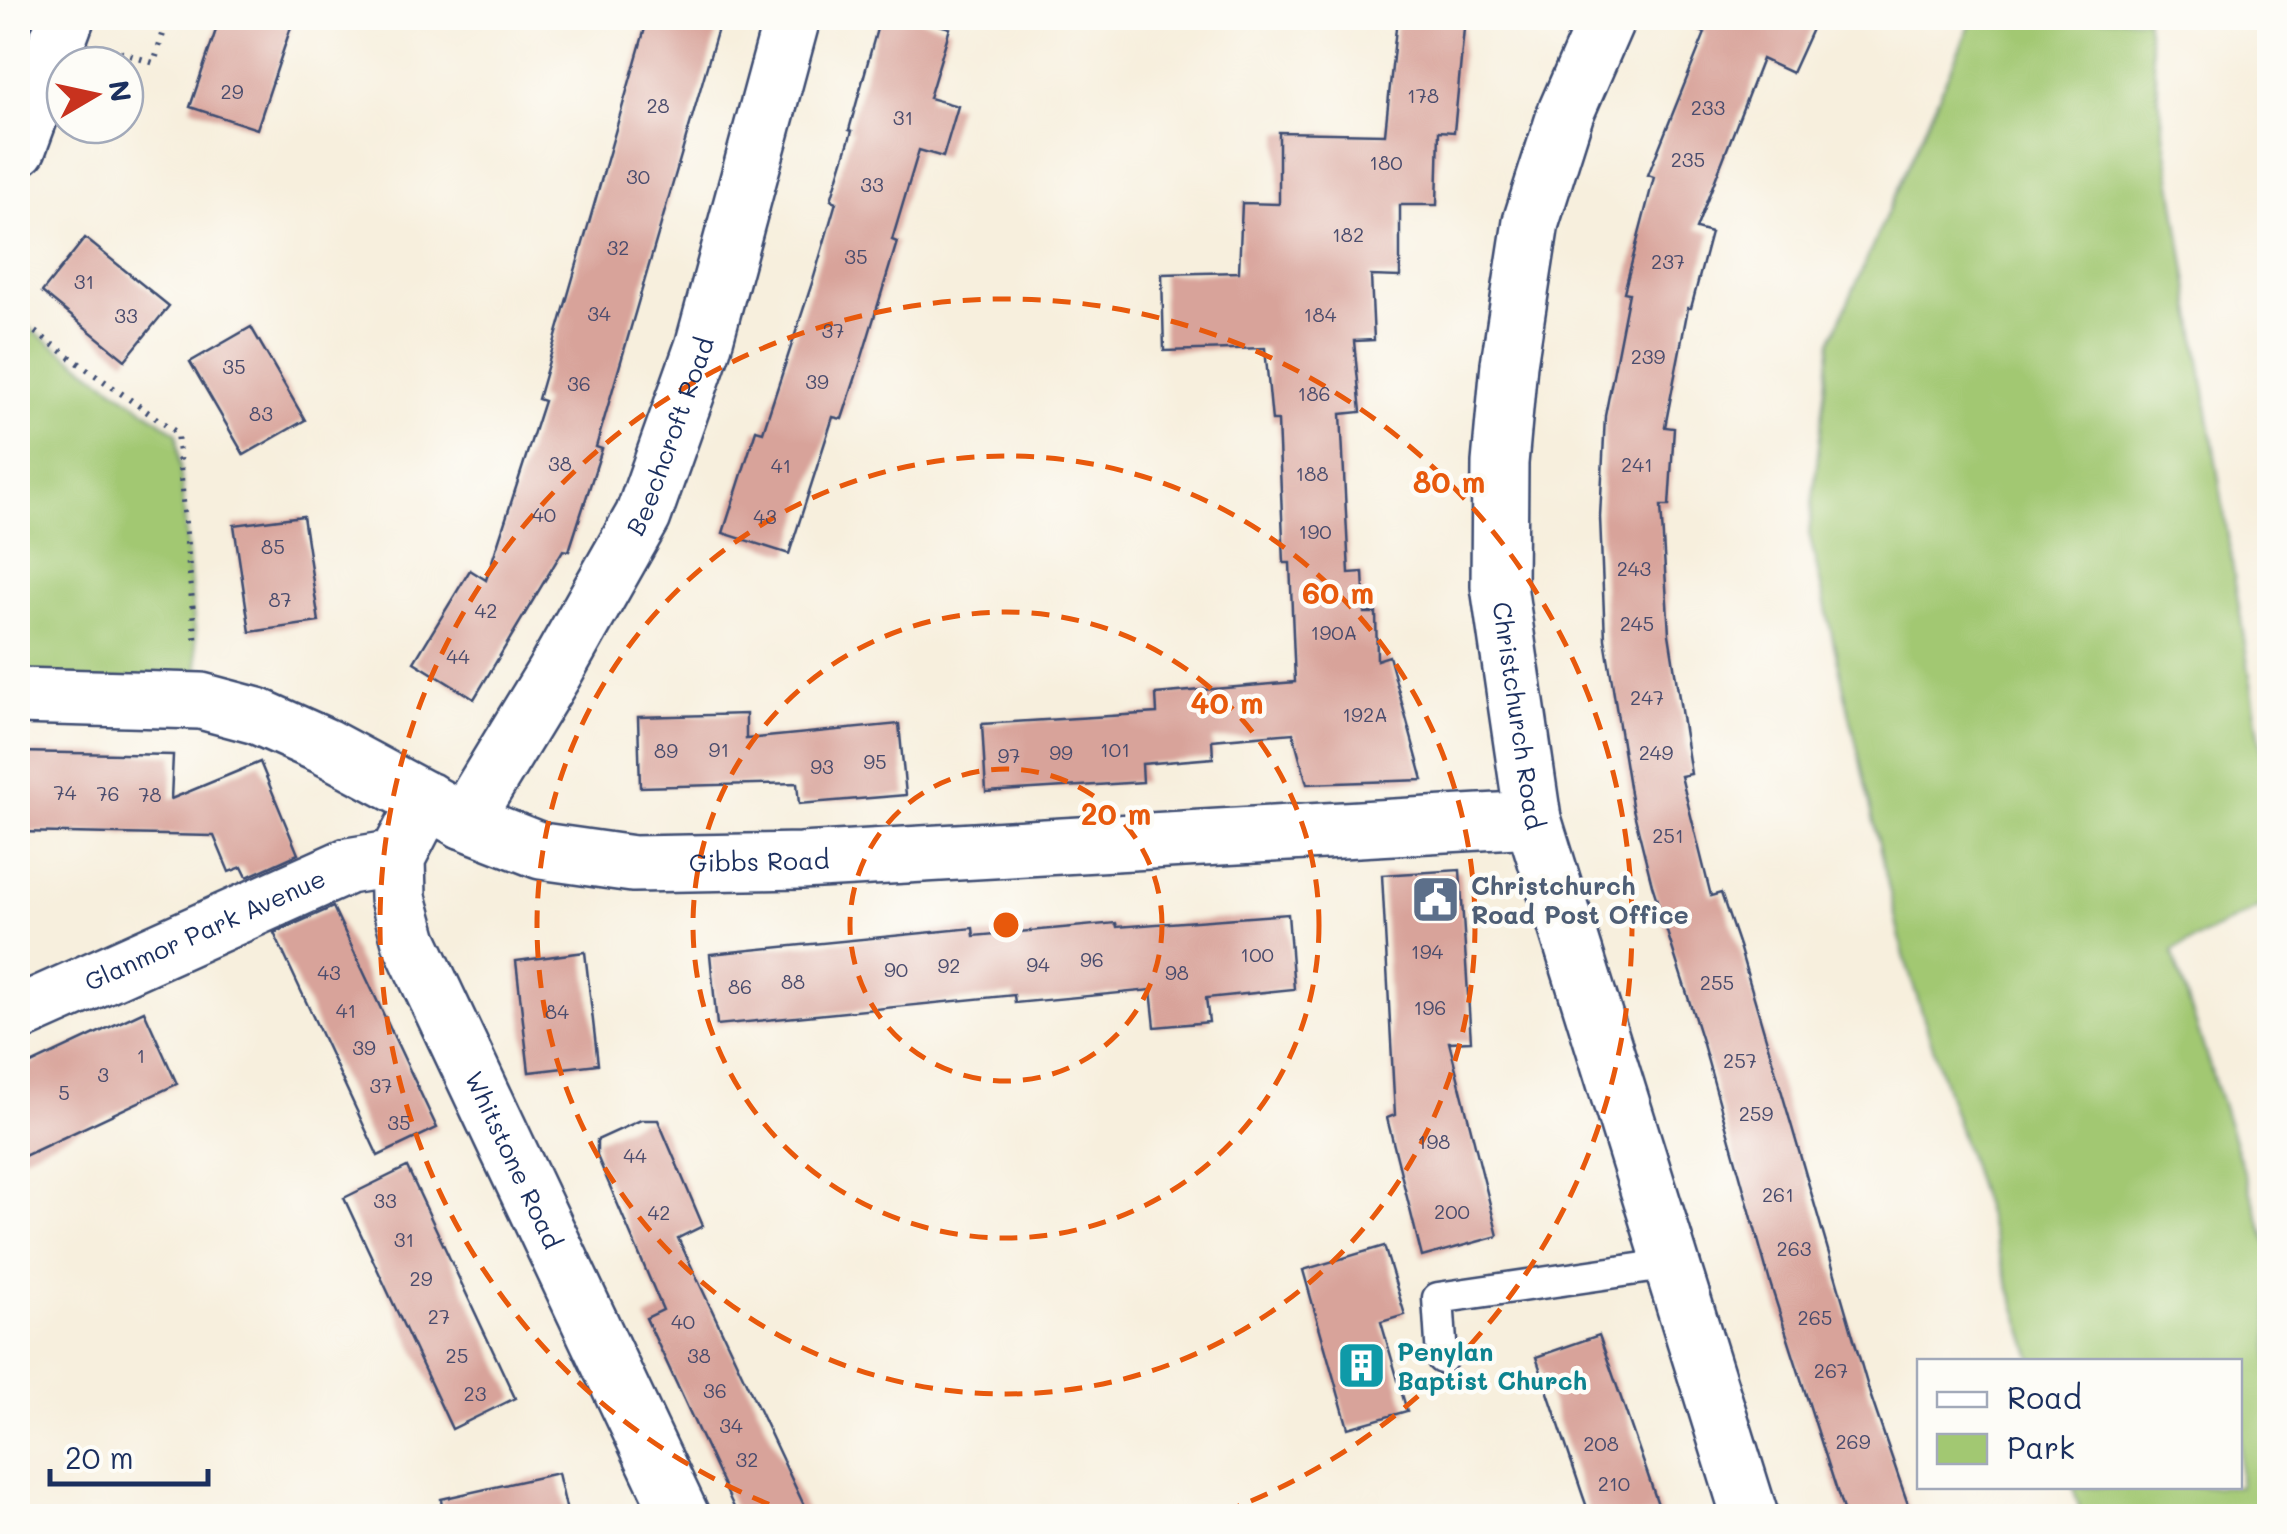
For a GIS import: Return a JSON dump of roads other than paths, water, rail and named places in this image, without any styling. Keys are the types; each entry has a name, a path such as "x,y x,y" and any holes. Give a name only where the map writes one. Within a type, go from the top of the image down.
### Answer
{"street":[{"name":"Beechcroft Road","path":"445,811 554,674 643,516 702,348 792,18"},
{"name":"Christchurch Road","path":"1607,18 1566,112 1532,222 1509,364 1500,463 1499,586 1534,819 1750,1516"},
{"path":"18,148 64,25"},
{"name":"Gibbs Road","path":"18,696 200,701 257,716 324,746 445,811 541,851 633,864 802,860 1534,819"},
{"path":"397,858 445,811"},
{"name":"Glanmor Park Avenue","path":"18,1014 348,866 397,858"},
{"name":"Whitstone Road","path":"397,858 398,898 410,941 681,1516"}],"lane":[{"path":"1442,1358 1438,1298 1672,1264"}],"place":[{"name":"Christchurch Road Post Office","path":"1436,900"},
{"name":"Penylan Baptist Church","path":"1362,1366"}]}
